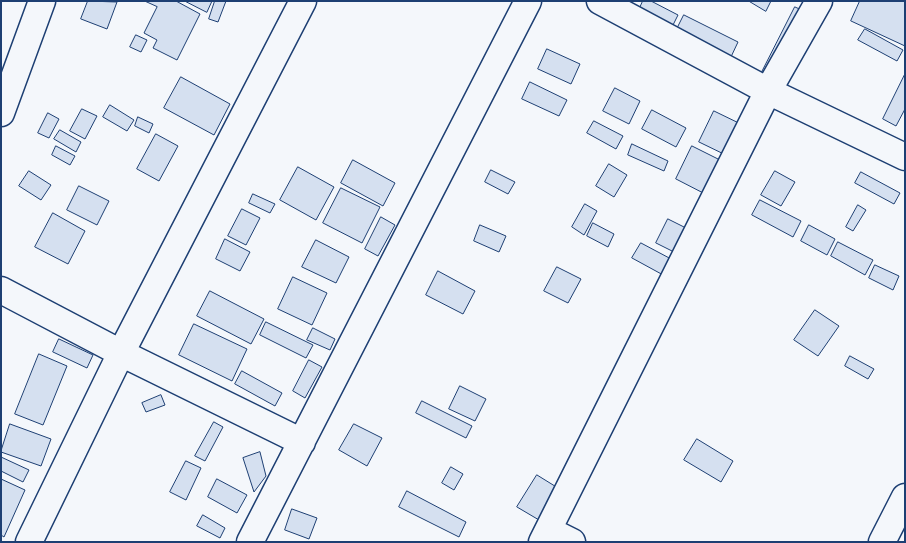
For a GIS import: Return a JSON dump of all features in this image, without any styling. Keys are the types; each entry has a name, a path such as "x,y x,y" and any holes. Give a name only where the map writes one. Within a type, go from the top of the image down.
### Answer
{"street":[{"path":"1,112 42,1"},
{"path":"29,542 121,353 304,1"},
{"path":"250,542 528,1"},
{"path":"600,1 768,91 905,157"},
{"path":"572,542 545,536 768,91 819,1"},
{"path":"1,290 121,353 302,442"},
{"path":"882,542 905,497"}],"building":[{"path":"88,1 117,2 107,29 81,19"},
{"path":"145,1 176,1 200,14 177,60 153,48 157,40 144,33 157,7"},
{"path":"185,1 212,1 207,12"},
{"path":"215,1 226,1 218,22 209,19"},
{"path":"643,1 651,1 678,15 672,27 639,10"},
{"path":"749,1 771,1 766,11"},
{"path":"860,1 905,1 905,46 851,21"},
{"path":"795,7 806,12 772,79 761,74"},
{"path":"684,15 738,42 730,59 676,31"},
{"path":"865,29 903,50 897,61 858,40"},
{"path":"136,35 147,40 141,52 130,47"},
{"path":"547,49 580,64 571,84 538,69"},
{"path":"905,74 905,109 896,126 883,119"},
{"path":"181,77 230,104 214,135 164,108"},
{"path":"530,82 567,100 559,116 522,99"},
{"path":"615,88 640,101 629,124 603,111"},
{"path":"110,105 134,120 127,131 103,117"},
{"path":"82,109 97,116 85,139 70,131"},
{"path":"652,110 686,128 676,147 642,129"},
{"path":"714,111 747,127 732,158 699,142"},
{"path":"48,113 59,119 49,138 38,133"},
{"path":"138,117 153,124 149,133 135,126"},
{"path":"594,121 623,136 616,149 587,133"},
{"path":"60,130 81,142 76,152 54,139"},
{"path":"156,134 178,146 159,181 137,169"},
{"path":"632,144 668,161 664,171 628,155"},
{"path":"56,146 75,156 70,165 52,155"},
{"path":"692,146 728,164 711,197 676,179"},
{"path":"353,160 395,183 383,206 341,183"},
{"path":"609,164 627,175 614,197 596,186"},
{"path":"298,167 334,187 316,220 280,200"},
{"path":"491,170 515,182 508,194 485,182"},
{"path":"29,171 51,185 41,200 19,186"},
{"path":"775,171 795,182 781,206 761,195"},
{"path":"861,172 900,193 894,204 855,183"},
{"path":"79,186 109,201 97,225 67,210"},
{"path":"341,188 380,207 362,243 323,223"},
{"path":"253,194 275,204 270,213 249,203"},
{"path":"760,200 801,221 793,237 752,215"},
{"path":"585,204 597,211 584,235 572,227"},
{"path":"858,205 866,210 853,231 846,227"},
{"path":"242,209 260,218 246,245 228,236"},
{"path":"53,213 85,231 68,264 35,247"},
{"path":"381,217 395,225 378,256 365,249"},
{"path":"668,219 694,232 682,256 656,243"},
{"path":"593,223 614,234 608,247 587,236"},
{"path":"480,225 506,236 499,252 474,241"},
{"path":"809,225 835,239 827,255 801,241"},
{"path":"225,239 250,252 240,271 216,259"},
{"path":"316,240 349,257 336,283 302,267"},
{"path":"838,242 873,260 865,275 831,256"},
{"path":"641,243 673,260 665,276 632,258"},
{"path":"875,265 899,276 893,290 869,278"},
{"path":"557,267 581,279 568,303 544,291"},
{"path":"438,271 475,291 463,314 426,295"},
{"path":"293,277 327,293 312,325 278,309"},
{"path":"210,291 264,319 251,344 197,316"},
{"path":"815,310 839,326 818,356 794,340"},
{"path":"266,322 313,345 306,358 260,335"},
{"path":"194,324 247,349 232,381 179,355"},
{"path":"313,328 335,339 330,350 307,340"},
{"path":"59,339 93,355 87,368 53,352"},
{"path":"39,354 67,366 43,425 15,414"},
{"path":"850,356 874,369 868,379 845,366"},
{"path":"309,360 322,367 305,398 293,391"},
{"path":"242,371 282,393 275,406 235,384"},
{"path":"460,386 486,399 475,421 449,409"},
{"path":"161,395 165,405 146,412 142,403"},
{"path":"422,401 472,426 466,438 416,413"},
{"path":"214,422 223,427 205,461 195,456"},
{"path":"10,424 51,439 41,466 1,452"},
{"path":"354,424 382,438 367,466 339,450"},
{"path":"697,439 733,461 721,482 684,460"},
{"path":"260,452 266,476 254,492 243,458"},
{"path":"1,457 29,470 23,482 1,471"},
{"path":"186,461 201,468 186,500 170,492"},
{"path":"451,467 463,474 454,490 442,483"},
{"path":"537,475 558,488 539,520 517,507"},
{"path":"1,479 25,490 4,537 1,535"},
{"path":"217,479 247,495 237,513 208,497"},
{"path":"407,491 466,522 459,537 399,507"},
{"path":"292,509 317,518 309,539 285,530"},
{"path":"203,515 225,528 220,538 197,526"}]}
